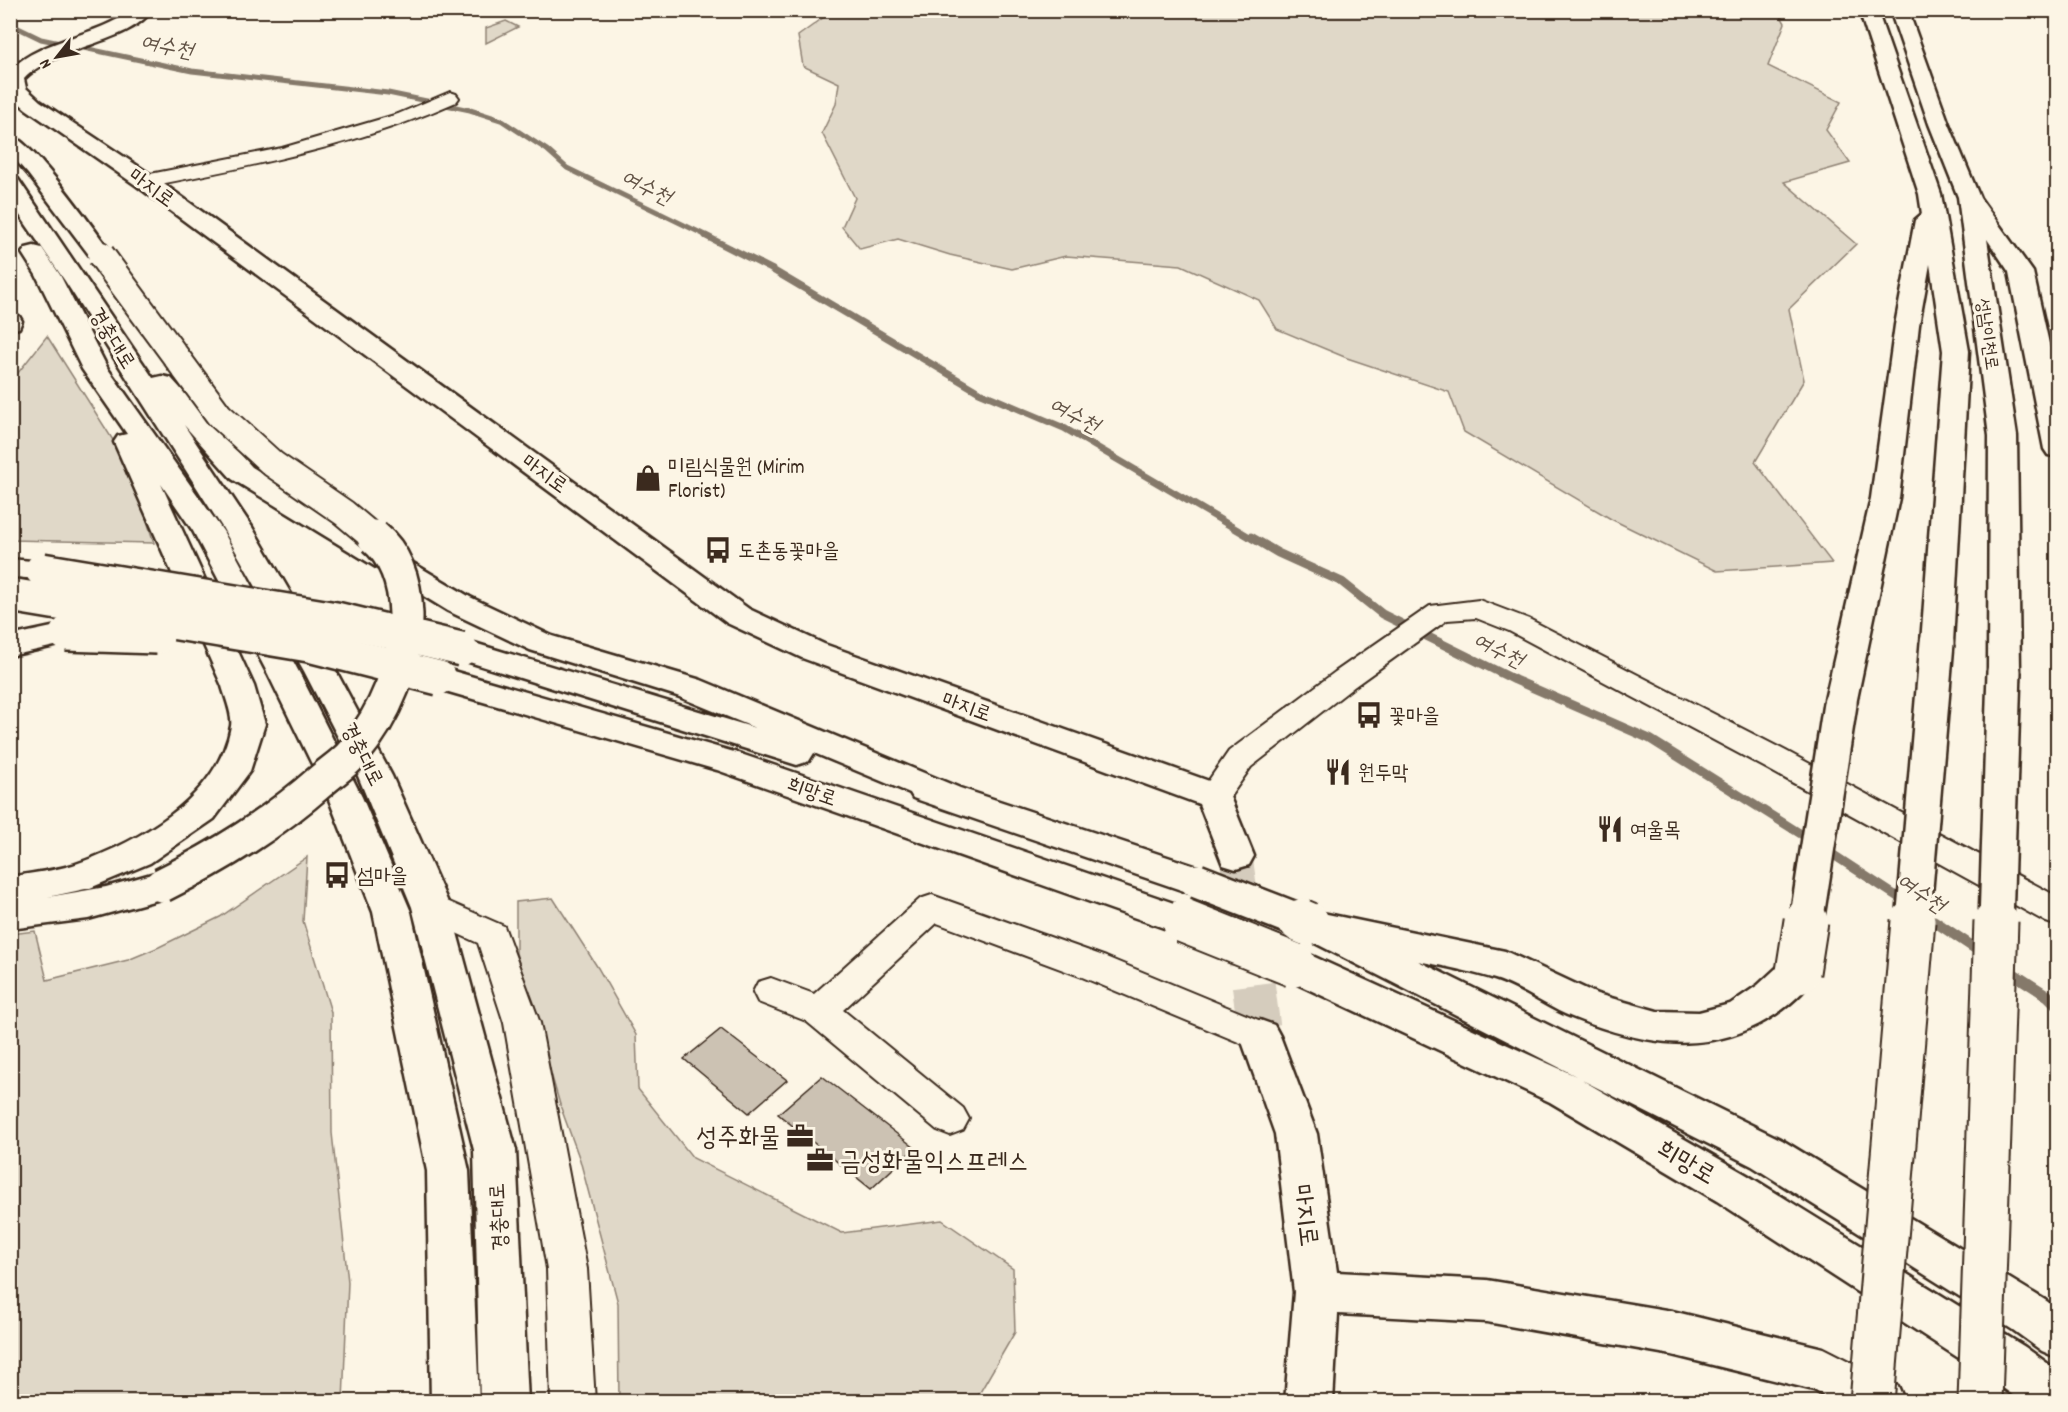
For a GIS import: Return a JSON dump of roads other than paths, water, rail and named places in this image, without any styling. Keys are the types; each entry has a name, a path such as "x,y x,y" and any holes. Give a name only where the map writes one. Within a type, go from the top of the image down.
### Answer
{"main road":[{"name":"마지로","path":"143,10 117,27 47,53 24,66 14,78 17,90 33,105 145,181 738,616 813,651 1214,796"},
{"name":"성남이천로","path":"1869,10 1930,194 1956,351 1937,643 1872,1401"},
{"name":"성남이천로","path":"1899,10 1939,124 1969,197 2003,436 2004,670 1980,1401"},
{"path":"10,141 36,169 219,415 273,464 344,513 387,548 405,589 406,635 388,700 353,753 289,809 218,857 162,885 117,900 39,914 10,915"},
{"name":"경충대로","path":"10,184 77,281 237,527 320,671 375,776 431,908 495,1150 504,1401"},
{"path":"1308,924 1505,966 1586,1006 1657,1027 1699,1028 1742,1017 1772,996 1798,972 1840,704 1885,498 1907,325 1930,194"},
{"path":"1969,197 2021,272 2058,449"},
{"name":"경충대로","path":"10,220 48,275 95,369 208,531 340,786 392,912 448,1171 456,1401"},
{"path":"77,281 146,365 242,473 337,533 459,604 540,644 689,688 947,795"},
{"path":"10,891 77,878 137,854 202,810 233,771 248,724 238,686 95,369"},
{"name":"희망로","path":"12,587 42,570 336,620 461,649 747,738 947,795 1197,881 1308,924 1767,1153 2029,1315 2058,1336"},
{"path":"12,587 309,645"},
{"path":"10,646 66,634 309,645"},
{"name":"희망로","path":"309,645 439,678 729,762 1181,920 1294,965 1565,1090 1732,1188 2008,1363 2058,1399"},
{"path":"1214,796 1236,856"},
{"name":"마지로","path":"1260,1036 1296,1134 1317,1292 1310,1401"},
{"path":"1317,1292 1487,1301 1672,1333 1823,1370 1881,1401"}],"street":[{"path":"145,181 285,153 405,118 447,99"},
{"path":"1214,796 1240,759 1344,679 1440,612 1479,609 1519,625 1775,759 2058,913"},
{"path":"431,908 492,934 522,1023 567,1269 573,1401"},
{"path":"819,1011 932,908 1094,967 1260,1036"},
{"path":"771,992 819,1011 950,1119"}],"waterway":[{"name":"여수천","path":"10,24 41,39 192,71 388,93 470,110 501,120 547,150 567,168 709,237"},
{"name":"여수천","path":"706,236 771,269 979,392 1064,428 1253,539"},
{"name":"여수천","path":"1251,537 1278,553 1342,582 1382,614 1515,680 1650,739 1812,841"},
{"name":"여수천","path":"1823,848 1907,903"},
{"name":"여수천","path":"1926,916 1936,923"},
{"name":"여수천","path":"1934,921 1982,953"},
{"name":"여수천","path":"2006,969 2048,996 2058,1006"}],"tunnel":[{"path":"1236,856 1245,923"},
{"path":"1245,921 1260,1036"}],"place":[{"name":"미림식물원 (Mirim Florist)","path":"648,478"},
{"name":"도촌동꽃마을","path":"718,550"},
{"name":"꽃마을","path":"1369,715"},
{"name":"원두막","path":"1338,772"},
{"name":"여울목","path":"1610,829"},
{"name":"섬마을","path":"337,875"},
{"name":"성주화물","path":"800,1136"},
{"name":"금성화물익스프레스","path":"820,1160"}]}
